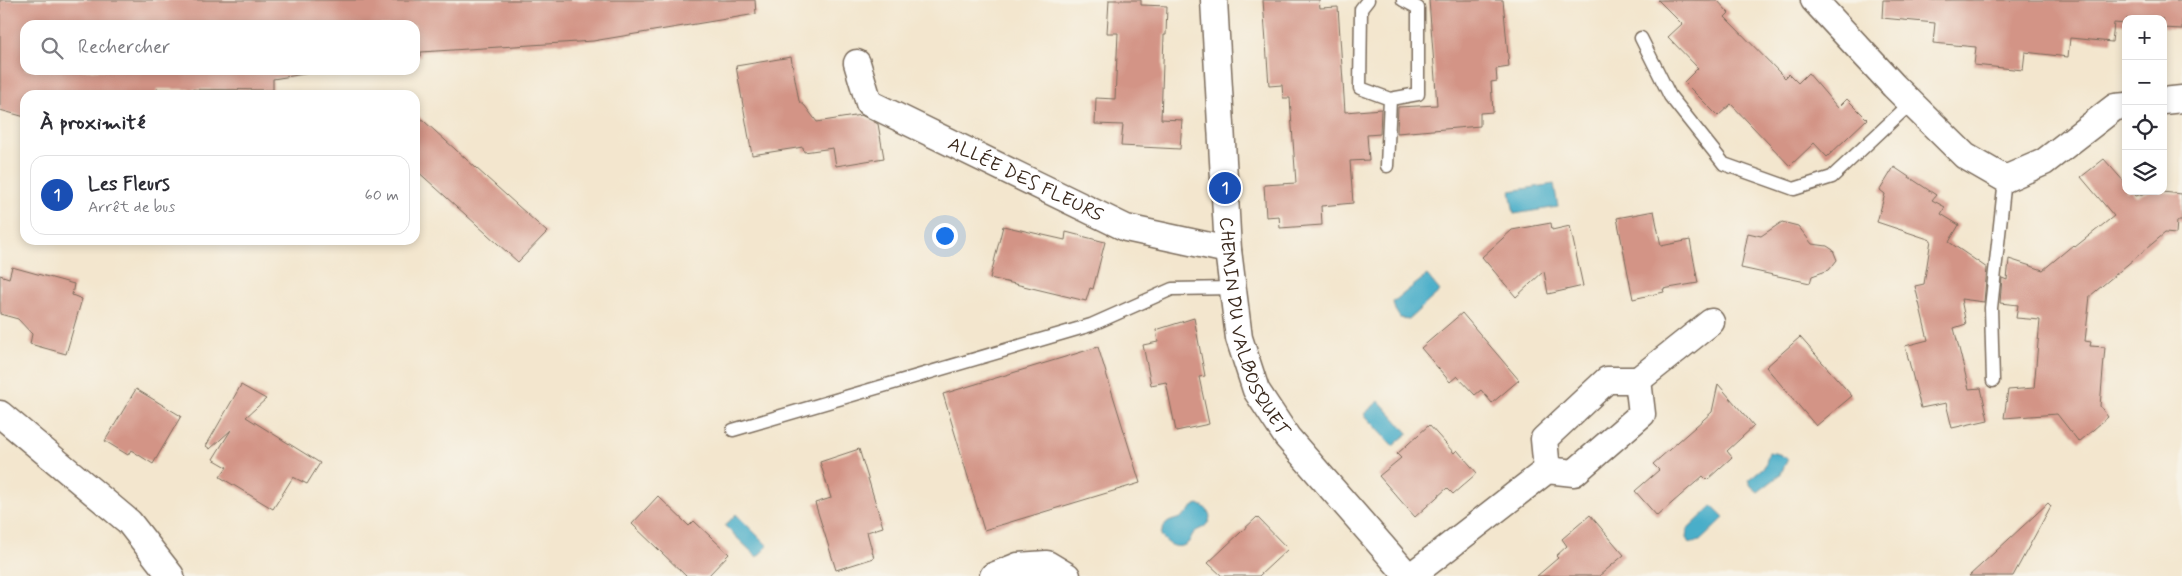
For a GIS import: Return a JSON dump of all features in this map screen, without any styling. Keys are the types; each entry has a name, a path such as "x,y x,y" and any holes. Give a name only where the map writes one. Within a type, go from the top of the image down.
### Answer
{"street":[{"name":"CHEMIN DU VALBOSQUET","path":"1214,0 1228,250 1239,338 1256,390 1287,438 1410,576"},
{"path":"1814,0 1911,103 1965,156 2005,180 2044,162 2115,107 2122,106"},
{"name":"ALLÉE DES FLEURS","path":"857,63 869,103 878,108 1126,228 1228,250"},
{"path":"2167,101 2182,99"},
{"path":"1547,470 1544,439 1607,380 1638,380 1710,322"},
{"path":"1410,576 1547,470 1574,473 1642,414 1638,380"},
{"path":"0,414 129,522 171,576"},
{"path":"993,576 1018,566 1047,564 1067,576"}],"lane":[{"path":"1368,0 1361,9 1360,88 1390,99 1418,94 1418,8 1403,0"},
{"path":"1641,38 1670,96 1724,164 1794,188 1832,177 1911,103"},
{"path":"1387,166 1390,99"},
{"path":"1993,381 1991,308 2005,180"},
{"path":"733,430 1091,325 1172,290 1234,288"}],"water":[{"path":"1554,184 1558,207 1514,214 1510,191"},
{"path":"1427,275 1440,291 1409,319 1400,318 1393,302"},
{"path":"1379,401 1408,433 1393,446 1364,414"},
{"path":"1769,452 1779,454 1788,459 1780,475 1758,492 1751,486 1748,480 1765,466"},
{"path":"1198,504 1208,511 1210,517 1207,524 1195,532 1189,542 1184,545 1176,546 1166,541 1161,535 1165,525 1185,515 1192,507"},
{"path":"1712,506 1724,518 1700,541 1689,543 1686,538 1687,530"},
{"path":"736,514 768,546 757,557 725,526"}],"building":[{"path":"0,0 755,0 756,14 593,41 421,52 420,56 420,20 20,20 20,75 298,75 273,79 273,90 20,90 20,116 0,110"},
{"path":"1109,0 1141,0 1141,5 1167,6 1161,119 1182,120 1180,149 1121,146 1123,125 1095,124 1096,98 1115,99 1118,33 1107,33"},
{"path":"1263,0 1319,0 1320,8 1338,7 1345,112 1381,109 1380,134 1367,135 1369,160 1350,161 1353,203 1321,206 1322,225 1280,228 1279,216 1266,217 1264,185 1296,183 1290,98 1283,98 1282,85 1269,86"},
{"path":"1429,0 1503,0 1509,67 1496,69 1497,81 1491,82 1493,112 1480,113 1480,126 1397,133 1398,107 1437,105"},
{"path":"1658,0 1717,0 1729,13 1725,17 1785,78 1789,74 1798,83 1808,73 1838,108 1847,99 1867,119 1827,157 1814,143 1790,166 1731,104 1718,116 1684,82 1698,68 1668,37 1682,24"},
{"path":"1883,0 2182,0 2182,29 2167,28 2167,15 2122,15 2122,24 2114,23 2112,42 2070,38 2068,57 2025,52 2023,70 1974,65 1976,47 1933,43 1935,23 1882,18"},
{"path":"791,57 799,101 817,122 861,115 878,124 884,158 836,166 833,148 804,152 803,147 752,155 736,66"},
{"path":"420,118 547,232 518,262 420,174"},
{"path":"2104,159 2122,179 2122,195 2167,195 2167,192 2182,194 2182,221 2177,221 2176,234 2165,233 2090,296 2085,341 2091,342 2090,346 2105,347 2100,406 2108,417 2079,442 2057,414 2004,418 2008,390 2034,388 2040,320 2016,318 2018,305 2000,303 2002,278 2007,280 2009,259 2043,270 2073,245 2075,247 2114,216 2081,177"},
{"path":"1894,167 1936,195 1932,200 1945,207 1941,214 1959,225 1949,242 1987,268 1984,302 1961,299 1966,324 1954,328 1969,389 1981,388 1988,420 1952,428 1946,403 1921,408 1905,346 1928,340 1915,286 1924,284 1931,240 1877,222 1885,194 1880,190"},
{"path":"1654,211 1661,246 1690,240 1698,283 1663,289 1664,292 1633,299 1617,218"},
{"path":"1782,222 1798,226 1812,244 1827,246 1833,250 1837,260 1829,270 1812,276 1810,283 1741,268 1748,233 1761,236"},
{"path":"1551,223 1552,230 1570,226 1583,286 1548,294 1544,271 1516,297 1482,257 1512,230"},
{"path":"1003,226 1065,240 1066,232 1105,242 1093,289 1090,288 1086,301 990,278"},
{"path":"12,267 74,284 72,295 82,299 66,354 30,344 32,334 18,319 0,314 0,275 9,278"},
{"path":"1462,313 1519,380 1492,403 1481,390 1475,395 1457,376 1450,382 1421,348"},
{"path":"1194,318 1205,376 1199,377 1209,424 1176,431 1166,382 1151,385 1143,345 1158,342 1156,330"},
{"path":"1800,337 1852,396 1816,426 1766,367"},
{"path":"1098,347 1140,483 984,530 943,394"},
{"path":"1718,384 1754,426 1727,451 1732,457 1707,480 1703,476 1657,516 1635,491 1659,470 1653,464 1712,412"},
{"path":"241,385 266,399 246,417 320,463 307,484 293,477 273,509 220,477 227,467 213,459 231,430 210,449 206,446"},
{"path":"136,389 181,416 153,464 131,450 128,455 105,441"},
{"path":"1429,425 1454,453 1457,450 1477,473 1453,494 1447,488 1415,517 1379,476 1401,458 1397,454"},
{"path":"859,449 883,527 867,532 874,558 836,570 815,503 831,498 820,462"},
{"path":"658,496 689,526 694,521 729,554 708,576 686,576 632,524"},
{"path":"2048,503 2051,506 2013,576 1969,576"},
{"path":"1590,515 1624,555 1599,576 1537,576 1558,558 1556,556 1567,546 1562,539"},
{"path":"1257,517 1288,549 1259,576 1222,576 1208,563"}],"place":[{"name":"Les Fleurs","path":"1225,188"}]}
